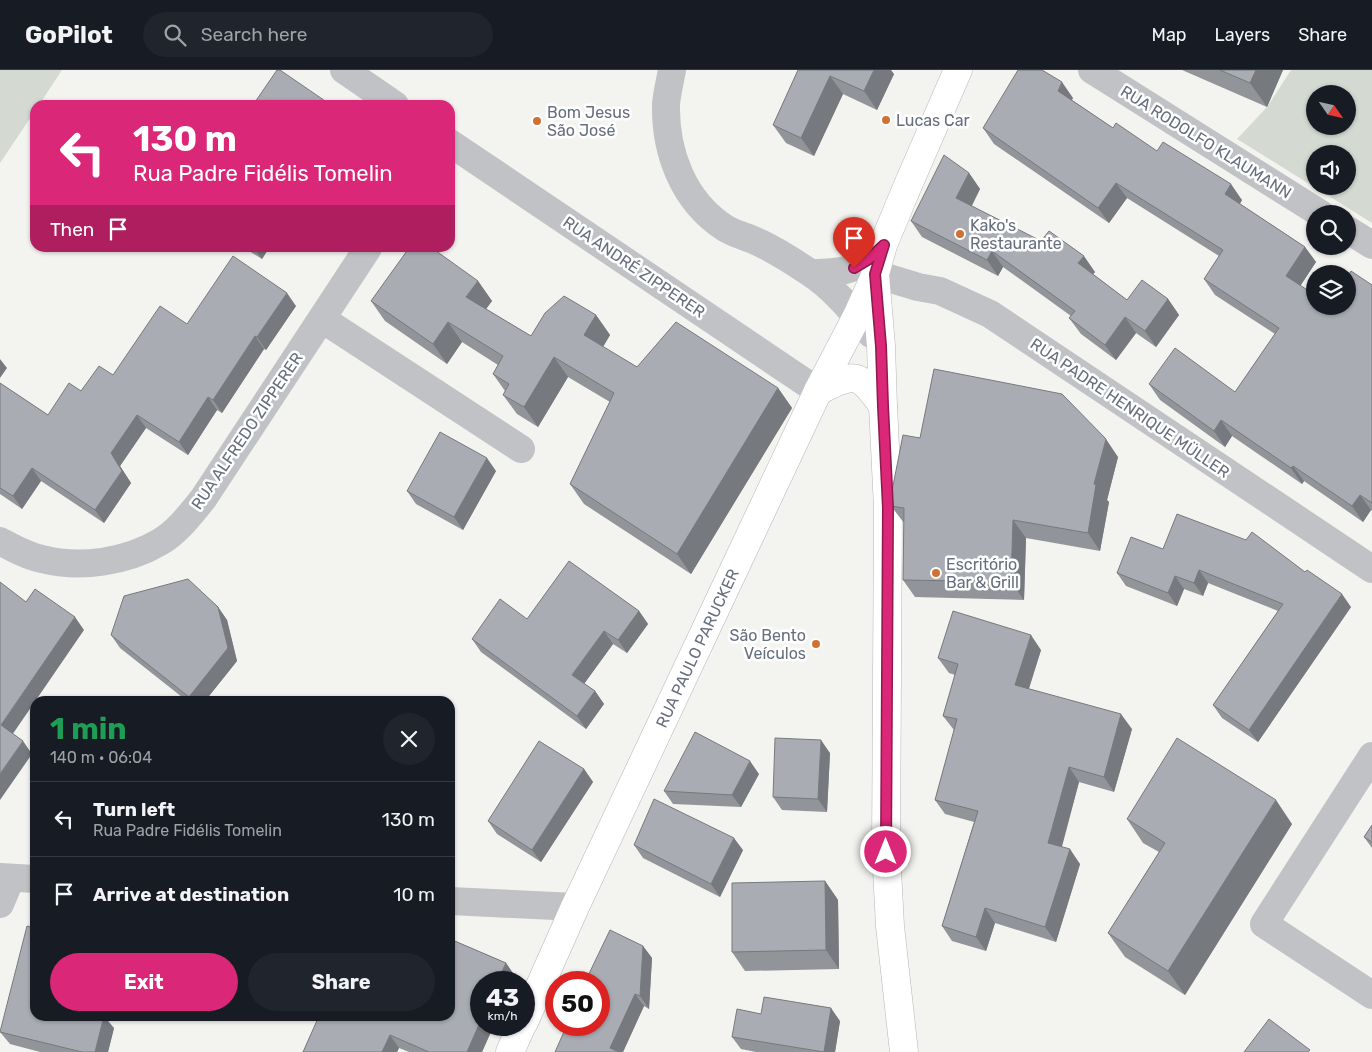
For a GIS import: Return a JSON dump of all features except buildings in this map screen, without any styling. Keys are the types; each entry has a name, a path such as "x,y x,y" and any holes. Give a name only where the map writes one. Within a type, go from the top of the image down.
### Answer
{"main road":[{"path":"904,1052 890,926 886,852 888,508 881,346 875,274 884,245 908,185 958,70"},
{"name":"RUA PAULO PARUCKER","path":"535,997 818,391 875,274"},
{"path":"818,391 838,380 853,377 868,385 883,406"},
{"name":"RUA PAULO PARUCKER","path":"510,1052 517,1036"}],"street":[{"path":"344,70 388,100"},
{"path":"672,70 666,102 668,139 676,170 691,195 706,213 727,229 761,243 811,273 835,293 881,346"},
{"name":"RUA RODOLFO KLAUMANN","path":"1092,70 1307,205"},
{"name":"RUA ANDRÉ ZIPPERER","path":"455,146 818,391"},
{"path":"1356,235 1372,246"},
{"path":"811,273 837,273 854,268 869,259 884,245"},
{"name":"RUA ALFREDO ZIPPERER","path":"0,541 16,550 41,559 72,564 107,561 135,553 160,542 183,523 204,499 365,252"},
{"name":"RUA PADRE HENRIQUE MÜLLER","path":"875,274 918,287 940,291 990,314 1372,569"},
{"path":"322,319 521,449"},
{"path":"1372,756 1264,924 1372,995"},
{"path":"0,904 15,878"},
{"path":"455,901 575,908"}],"shaded area":[{"path":"0,70 62,70 42,100 30,100 30,118 0,163"},
{"path":"1291,70 1372,70 1372,223 1356,213 1356,205 1343,205 1327,195 1356,195 1356,145 1306,145 1306,182 1237,139 1267,107"}],"place":[{"name":"Lucas Car","path":"886,120"},
{"name":"Bom Jesus São José","path":"537,121"},
{"name":"Kako's Restaurante","path":"960,234"},
{"name":"Escritório Bar & Grill","path":"936,573"},
{"name":"São Bento Veículos","path":"816,644"}],"route":[{"path":"854,268 869,259 884,245 875,274 881,346 888,508 886,852"}]}
